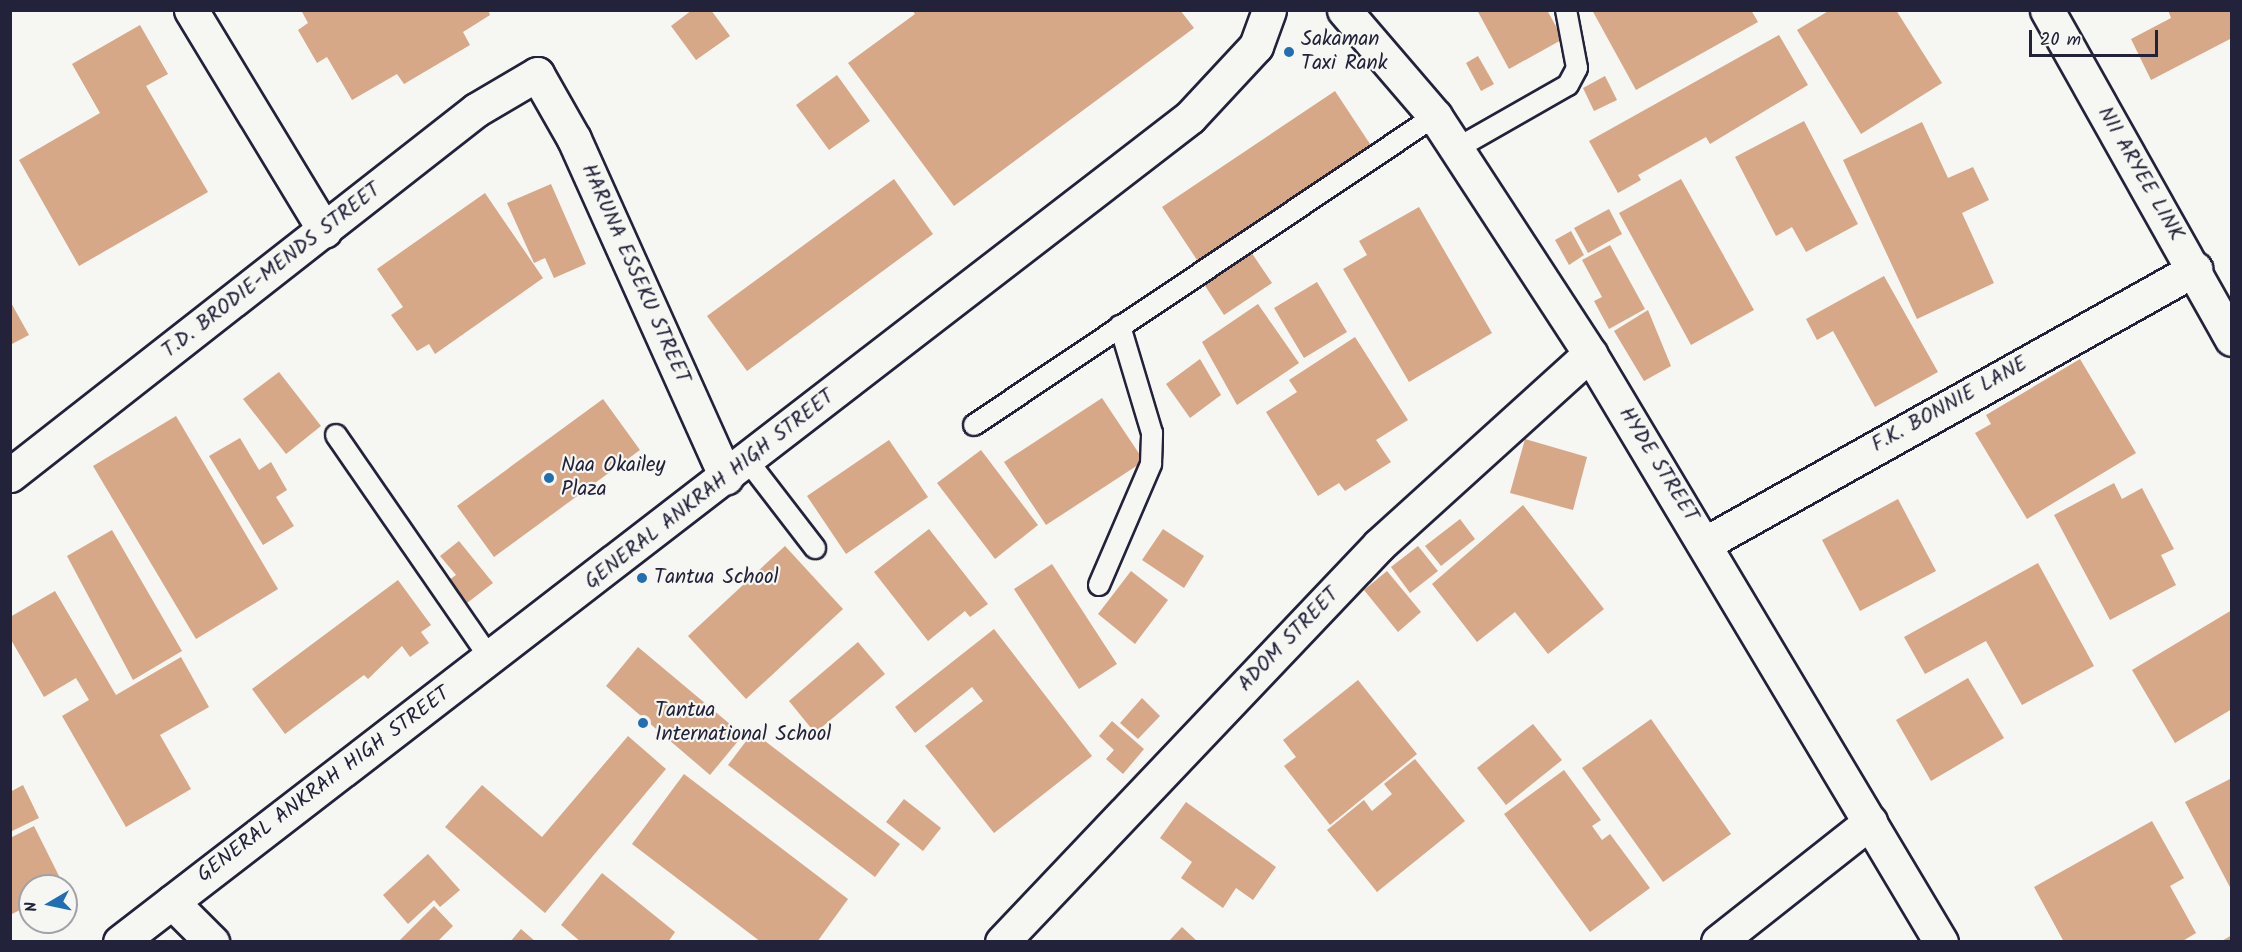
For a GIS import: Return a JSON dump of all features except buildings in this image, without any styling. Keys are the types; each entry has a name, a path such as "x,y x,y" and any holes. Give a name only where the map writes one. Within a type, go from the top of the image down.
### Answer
{"street":[{"path":"191,10 324,231"},
{"name":"GENERAL ANKRAH HIGH STREET","path":"120,942 737,469 1190,117 1256,46 1269,10"},
{"name":"HYDE STREET","path":"1344,10 1435,116 1454,150 1590,354 1706,543 1941,942"},
{"name":"NII ARYEE LINK","path":"2047,10 2232,339"},
{"name":"T.D. BRODIE-MENDS STREET","path":"10,475 476,110 537,74"},
{"name":"HARUNA ESSEKU STREET","path":"537,74 574,139 737,469"},
{"name":"F.K. BONNIE LANE","path":"1706,543 2194,270"},
{"name":"ADOM STREET","path":"1002,942 1379,545 1590,354"},
{"path":"1718,942 1870,822"},
{"path":"172,902 212,942"}],"lane":[{"path":"1454,150 1568,85 1577,68 1566,10"},
{"path":"974,425 1435,116"},
{"path":"1098,585 1151,464 1152,433 1120,326"},
{"path":"336,435 490,658"},
{"path":"737,469 815,548"}],"place":[{"name":"Sakaman Taxi Rank","path":"1289,52"},
{"name":"Naa Okailey Plaza","path":"549,478"},
{"name":"Tantua School","path":"642,578"},
{"name":"Tantua International School","path":"643,723"}]}
